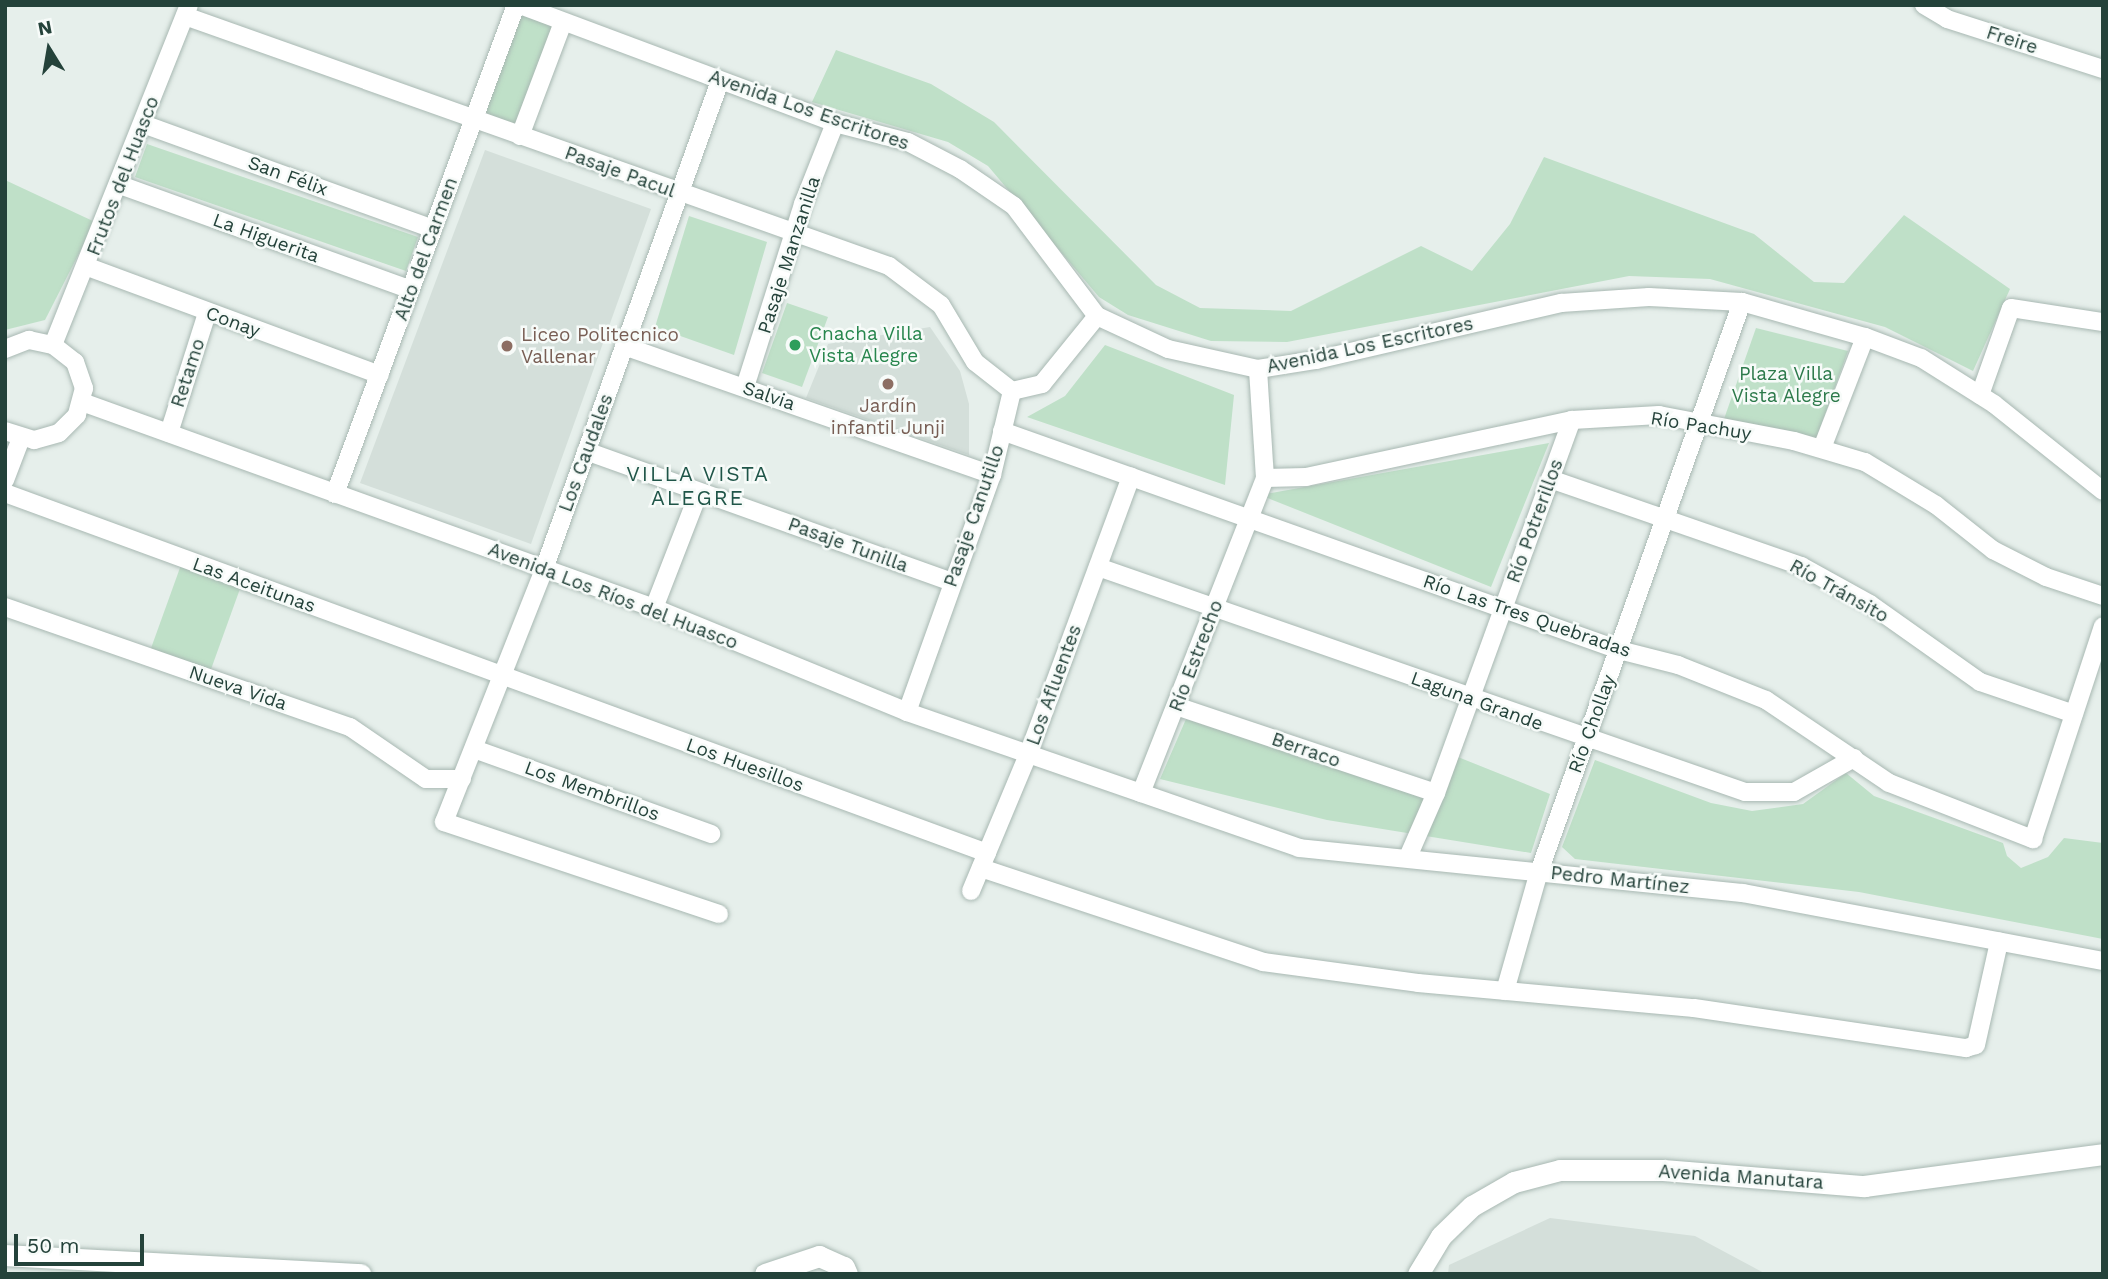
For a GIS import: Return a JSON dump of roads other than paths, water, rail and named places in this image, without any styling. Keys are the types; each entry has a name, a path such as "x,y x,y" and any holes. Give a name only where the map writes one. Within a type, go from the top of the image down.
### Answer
{"main road":[{"name":"Avenida Manutara","path":"1418,1274 1441,1236 1472,1206 1514,1182 1560,1170 1662,1170 1864,1186 2103,1154"},
{"path":"5,1255 360,1274"},
{"path":"765,1274 819,1256 844,1267 846,1274"}],"street":[{"name":"Avenida Los Escritores","path":"518,5 835,123 908,142 960,169 1014,206 1097,316 1168,349 1258,369 1561,303 1649,297 1742,302 1865,337 1921,358 1980,395 2066,457 2103,490"},
{"name":"Alto del Carmen","path":"335,494 518,5"},
{"name":"Freire","path":"1924,5 1947,19 2103,69"},
{"name":"Pasaje Pacul","path":"187,11 474,120 889,266 941,305 975,362 1012,391"},
{"name":"Frutos del Huasco","path":"54,345 88,267 187,11"},
{"path":"520,136 563,22"},
{"name":"Los Caudales","path":"719,914 444,822 544,569 720,81"},
{"name":"Pasaje Manzanilla","path":"745,387 794,233 835,123"},
{"name":"San Félix","path":"143,124 433,229"},
{"name":"La Higuerita","path":"120,185 411,290"},
{"name":"Conay","path":"88,267 207,313 380,374"},
{"name":"Río Chollay","path":"1504,991 1539,872 1742,302"},
{"path":"1980,395 2011,308 2103,322"},
{"name":"Retamo","path":"169,433 207,313"},
{"path":"1012,391 1042,384 1097,316"},
{"path":"1822,448 1865,337"},
{"path":"5,349 29,341 54,345 75,362 84,388 82,402 59,433 47,438 13,435 5,480"},
{"name":"Salvia","path":"624,346 992,475"},
{"path":"1248,518 1265,478 1258,369"},
{"name":"Pasaje Canutillo","path":"907,712 951,582 992,475 1012,391"},
{"name":"Avenida Los Ríos del Huasco","path":"82,402 654,608 907,712 1141,793"},
{"name":"Río Pachuy","path":"1265,478 1307,477 1572,420 1659,415 1822,448 1865,463 1936,505 1993,550 2046,577 2103,596"},
{"name":"Río Potrerillos","path":"1408,857 1436,793 1572,420"},
{"name":"Río Las Tres Quebradas","path":"1002,431 1619,650 1678,665 1766,700 1889,783 2033,839 2074,714"},
{"name":"Pasaje Tunilla","path":"586,451 951,582"},
{"name":"Los Afluentes","path":"971,891 1028,755 1131,476"},
{"name":"Río Tránsito","path":"1550,479 1801,566 1870,604 1980,682 2074,714"},
{"path":"654,608 699,492"},
{"name":"Las Aceitunas","path":"5,493 502,677"},
{"name":"Río Estrecho","path":"1141,793 1248,518"},
{"name":"Laguna Grande","path":"1098,567 1586,741 1745,792 1794,792 1854,758"},
{"name":"Nueva Vida","path":"5,607 350,727 426,779 462,779"},
{"path":"2074,714 2103,626"},
{"name":"Los Huesillos","path":"502,677 984,860 1263,962 1504,991 1732,1013 1966,1048 1976,1045 1999,942"},
{"name":"Berraco","path":"1176,706 1436,793"},
{"name":"Los Membrillos","path":"474,749 711,834"},
{"name":"Pedro Martínez","path":"1141,793 1299,848 1743,893 2103,961"}],"place":[{"name":"Cnacha Villa Vista Alegre","path":"795,345"},
{"name":"Liceo Politecnico Vallenar","path":"507,346"},
{"name":"Jardín infantil Junji","path":"888,384"}],"district":[{"name":"VILLA VISTA ALEGRE","path":"698,486"}],"park label":[{"name":"Plaza Villa Vista Alegre","path":"1786,385"}]}
